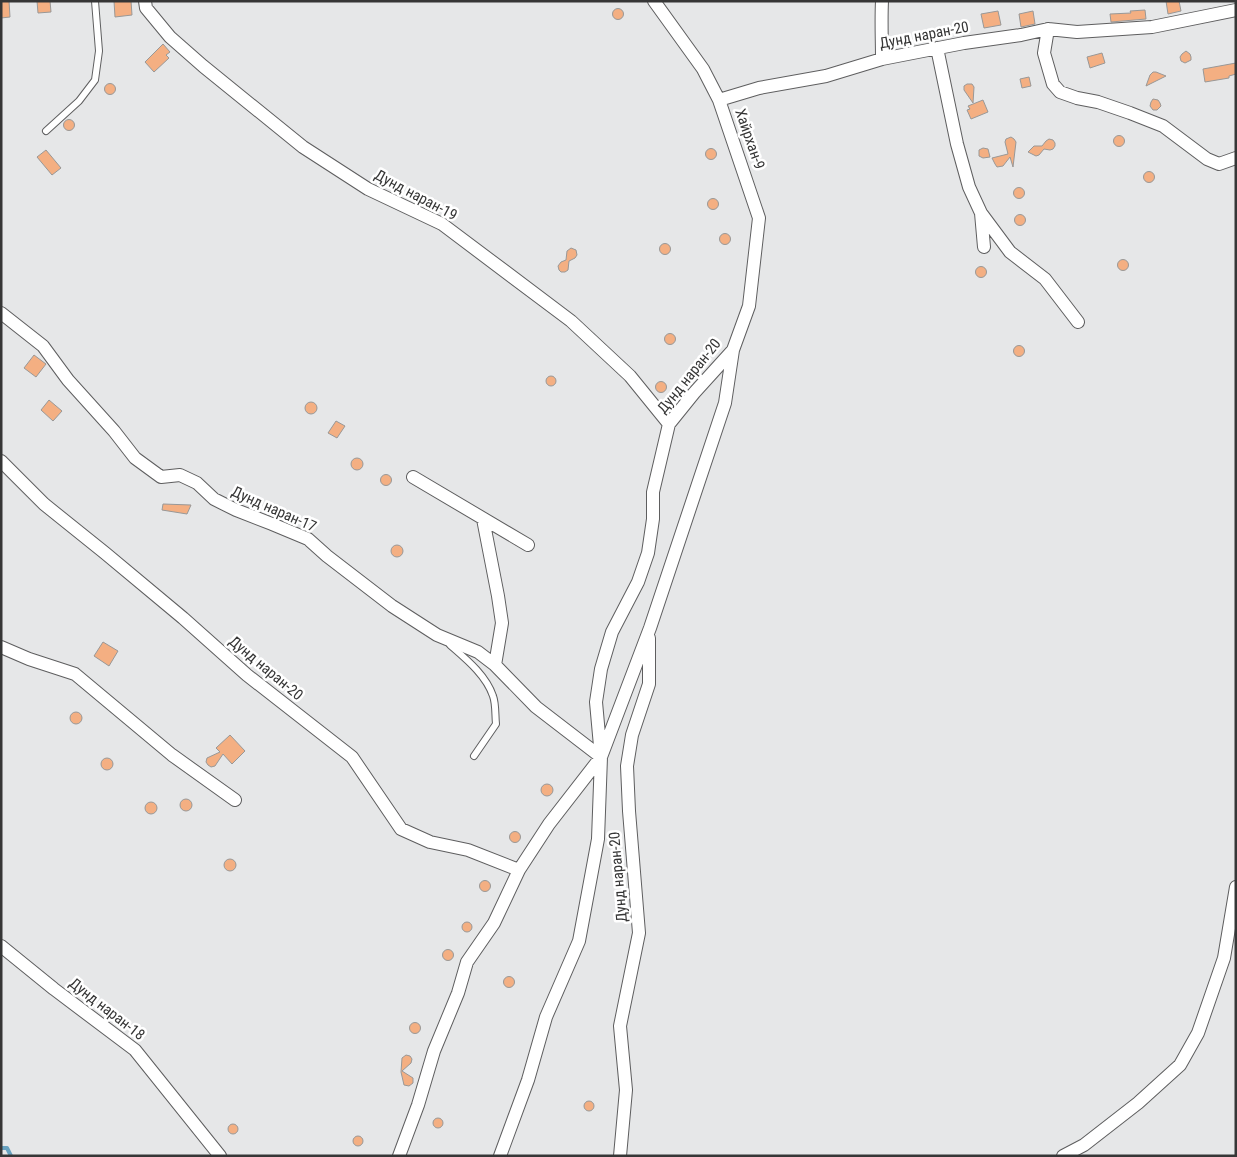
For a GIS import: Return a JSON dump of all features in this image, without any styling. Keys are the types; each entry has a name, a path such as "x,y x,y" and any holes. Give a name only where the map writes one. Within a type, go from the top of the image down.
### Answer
{"street":[{"name":"Дунд наран-19","path":"145,1 146,8 170,37 304,147 368,189 442,224 571,321 630,376 669,424"},
{"name":"Хайрхан-9","path":"654,1 703,68 719,100 759,218 750,306"},
{"path":"882,1 882,59"},
{"name":"Дунд наран-20","path":"719,100 759,88 826,76 882,59 964,43 1048,29 1077,32 1152,27 1236,10"},
{"path":"1048,29 1044,53 1053,84 1060,92 1098,102 1163,126 1207,159 1219,164 1236,158"},
{"path":"937,48 957,144 969,187 981,213 1010,252 1044,280 1078,322"},
{"path":"981,213 984,247"},
{"name":"Дунд наран-20","path":"500,1156 528,1080 546,1017 579,941 598,839 600,756 596,702 601,669 612,632 638,582 648,554 653,519 653,492 669,424 733,350 750,306"},
{"name":"Дунд наран-17","path":"1,313 43,346 68,380 114,431 135,458 161,478 180,475 197,483 214,499 236,510 308,539 392,606 437,635 478,652 495,665 536,707 600,756"},
{"path":"399,1156 418,1105 434,1051 458,993 467,962 494,923 519,870 549,824 600,756 650,628 725,403 733,350"},
{"name":"Дунд наран-20","path":"1,461 44,504 176,612 246,675 352,757 401,829 430,842 468,850 519,870"},
{"path":"412,477 528,544"},
{"path":"483,519 502,623 495,665"},
{"name":"Дунд наран-20","path":"620,1156 626,1090 620,1026 639,933 627,766 632,735 649,684 650,628"},
{"path":"1,647 29,659 75,674 172,755 235,800"},
{"path":"1063,1156 1084,1145 1138,1103 1180,1065 1198,1033 1224,958 1236,887"},
{"name":"Дунд наран-18","path":"1,946 135,1050 220,1156"}],"lane":[{"path":"46,131 79,101 95,80 99,51 95,1"},
{"path":"437,635 461,654 484,677 493,697 496,724 474,756"}],"building":[{"path":"1,1 9,1 10,17 1,18"},
{"path":"37,1 50,1 51,12 38,13"},
{"path":"114,1 131,1 132,15 115,17"},
{"path":"1166,1 1179,1 1181,11 1168,14"},
{"path":"616,9 620,9 623,14 622,18 616,19 613,16 613,12"},
{"path":"1145,10 1146,19 1111,22 1110,14"},
{"path":"998,11 1001,25 984,28 981,14"},
{"path":"1033,11 1035,24 1021,27 1019,14"},
{"path":"163,44 170,52 166,55 169,58 154,72 145,62"},
{"path":"1186,51 1190,54 1191,60 1185,63 1181,61 1180,57"},
{"path":"1102,53 1105,63 1090,68 1087,57"},
{"path":"1236,63 1236,74 1229,76 1229,78 1205,82 1203,69"},
{"path":"1153,72 1166,76 1146,86 1150,75"},
{"path":"1029,77 1031,86 1022,88 1020,79"},
{"path":"110,83 116,89 110,95 104,89"},
{"path":"972,84 974,87 973,103 964,90 964,86"},
{"path":"1153,99 1158,100 1160,103 1161,106 1157,110 1153,110 1150,106"},
{"path":"983,100 988,112 971,119 967,110 970,109 968,106"},
{"path":"69,119 75,125 69,131 63,125"},
{"path":"1117,136 1121,136 1124,141 1123,145 1117,146 1114,143 1114,139"},
{"path":"1011,137 1016,142 1013,167 1010,157 1003,166 997,167 992,158 1008,154 1005,142 1006,139"},
{"path":"1049,139 1055,143 1053,149 1044,149 1036,156 1028,152 1034,146 1042,146"},
{"path":"983,148 988,149 990,157 983,158 979,156 979,150"},
{"path":"709,149 713,149 716,154 715,158 709,159 706,156 706,152"},
{"path":"46,150 61,168 52,175 37,157"},
{"path":"1147,172 1151,172 1154,177 1153,181 1147,182 1144,179 1144,175"},
{"path":"1017,188 1021,188 1024,193 1023,197 1017,198 1014,195 1014,191"},
{"path":"711,199 715,199 718,204 717,208 711,209 708,206 708,202"},
{"path":"1018,215 1022,215 1025,220 1024,224 1018,225 1015,222 1015,218"},
{"path":"723,234 727,234 730,239 729,243 723,244 720,241 720,237"},
{"path":"663,244 667,244 670,249 669,253 663,254 660,251 660,247"},
{"path":"571,248 576,250 577,255 569,261 568,270 561,272 558,266 566,260 567,251"},
{"path":"1121,260 1125,260 1128,265 1127,269 1121,270 1118,267 1118,263"},
{"path":"979,267 983,267 986,272 985,276 979,277 976,274 976,270"},
{"path":"668,334 672,334 675,339 674,343 668,344 665,341 665,337"},
{"path":"1017,346 1021,346 1024,351 1023,355 1017,356 1014,353 1014,349"},
{"path":"34,355 46,364 36,377 24,368"},
{"path":"549,376 553,376 556,381 555,385 549,386 546,383 546,379"},
{"path":"659,382 663,382 666,387 665,391 659,392 656,389 656,385"},
{"path":"49,400 62,411 53,421 41,410"},
{"path":"311,402 317,408 311,414 305,408"},
{"path":"336,421 345,426 337,438 328,433"},
{"path":"357,458 363,464 357,470 351,464"},
{"path":"386,474 392,480 386,486 380,480"},
{"path":"163,504 191,505 187,514 162,510"},
{"path":"397,545 403,551 397,557 391,551"},
{"path":"103,642 118,651 109,666 94,656"},
{"path":"74,712 78,712 82,718 78,724 74,724 70,720 70,716"},
{"path":"230,735 245,751 232,764 223,754 215,766 211,767 206,762 207,758 220,752 216,748"},
{"path":"105,758 109,758 113,764 109,770 105,770 101,766 101,762"},
{"path":"545,784 549,784 553,790 549,796 545,796 541,792 541,788"},
{"path":"184,799 188,799 192,805 188,811 184,811 180,807 180,803"},
{"path":"149,802 153,802 157,808 153,814 149,814 145,810 145,806"},
{"path":"515,831 521,837 515,843 509,837"},
{"path":"228,859 232,859 236,865 232,871 228,871 224,867 224,863"},
{"path":"485,880 491,886 485,892 479,886"},
{"path":"465,922 469,922 472,927 471,931 465,932 462,929 462,925"},
{"path":"448,949 454,955 448,961 442,955"},
{"path":"509,976 515,982 509,988 503,982"},
{"path":"413,1023 417,1023 420,1028 419,1032 413,1033 410,1030 410,1026"},
{"path":"406,1055 412,1059 411,1063 402,1071 413,1078 413,1083 409,1086 404,1085 401,1072 402,1058"},
{"path":"587,1101 591,1101 594,1106 593,1110 587,1111 584,1108 584,1104"},
{"path":"436,1118 440,1118 443,1123 442,1127 436,1128 433,1125 433,1121"},
{"path":"231,1124 235,1124 238,1129 237,1133 231,1134 228,1131 228,1127"},
{"path":"356,1136 360,1136 363,1141 362,1145 356,1146 353,1143 353,1139"}],"waterway":[{"path":"1,1148 7,1148 11,1156"}]}
